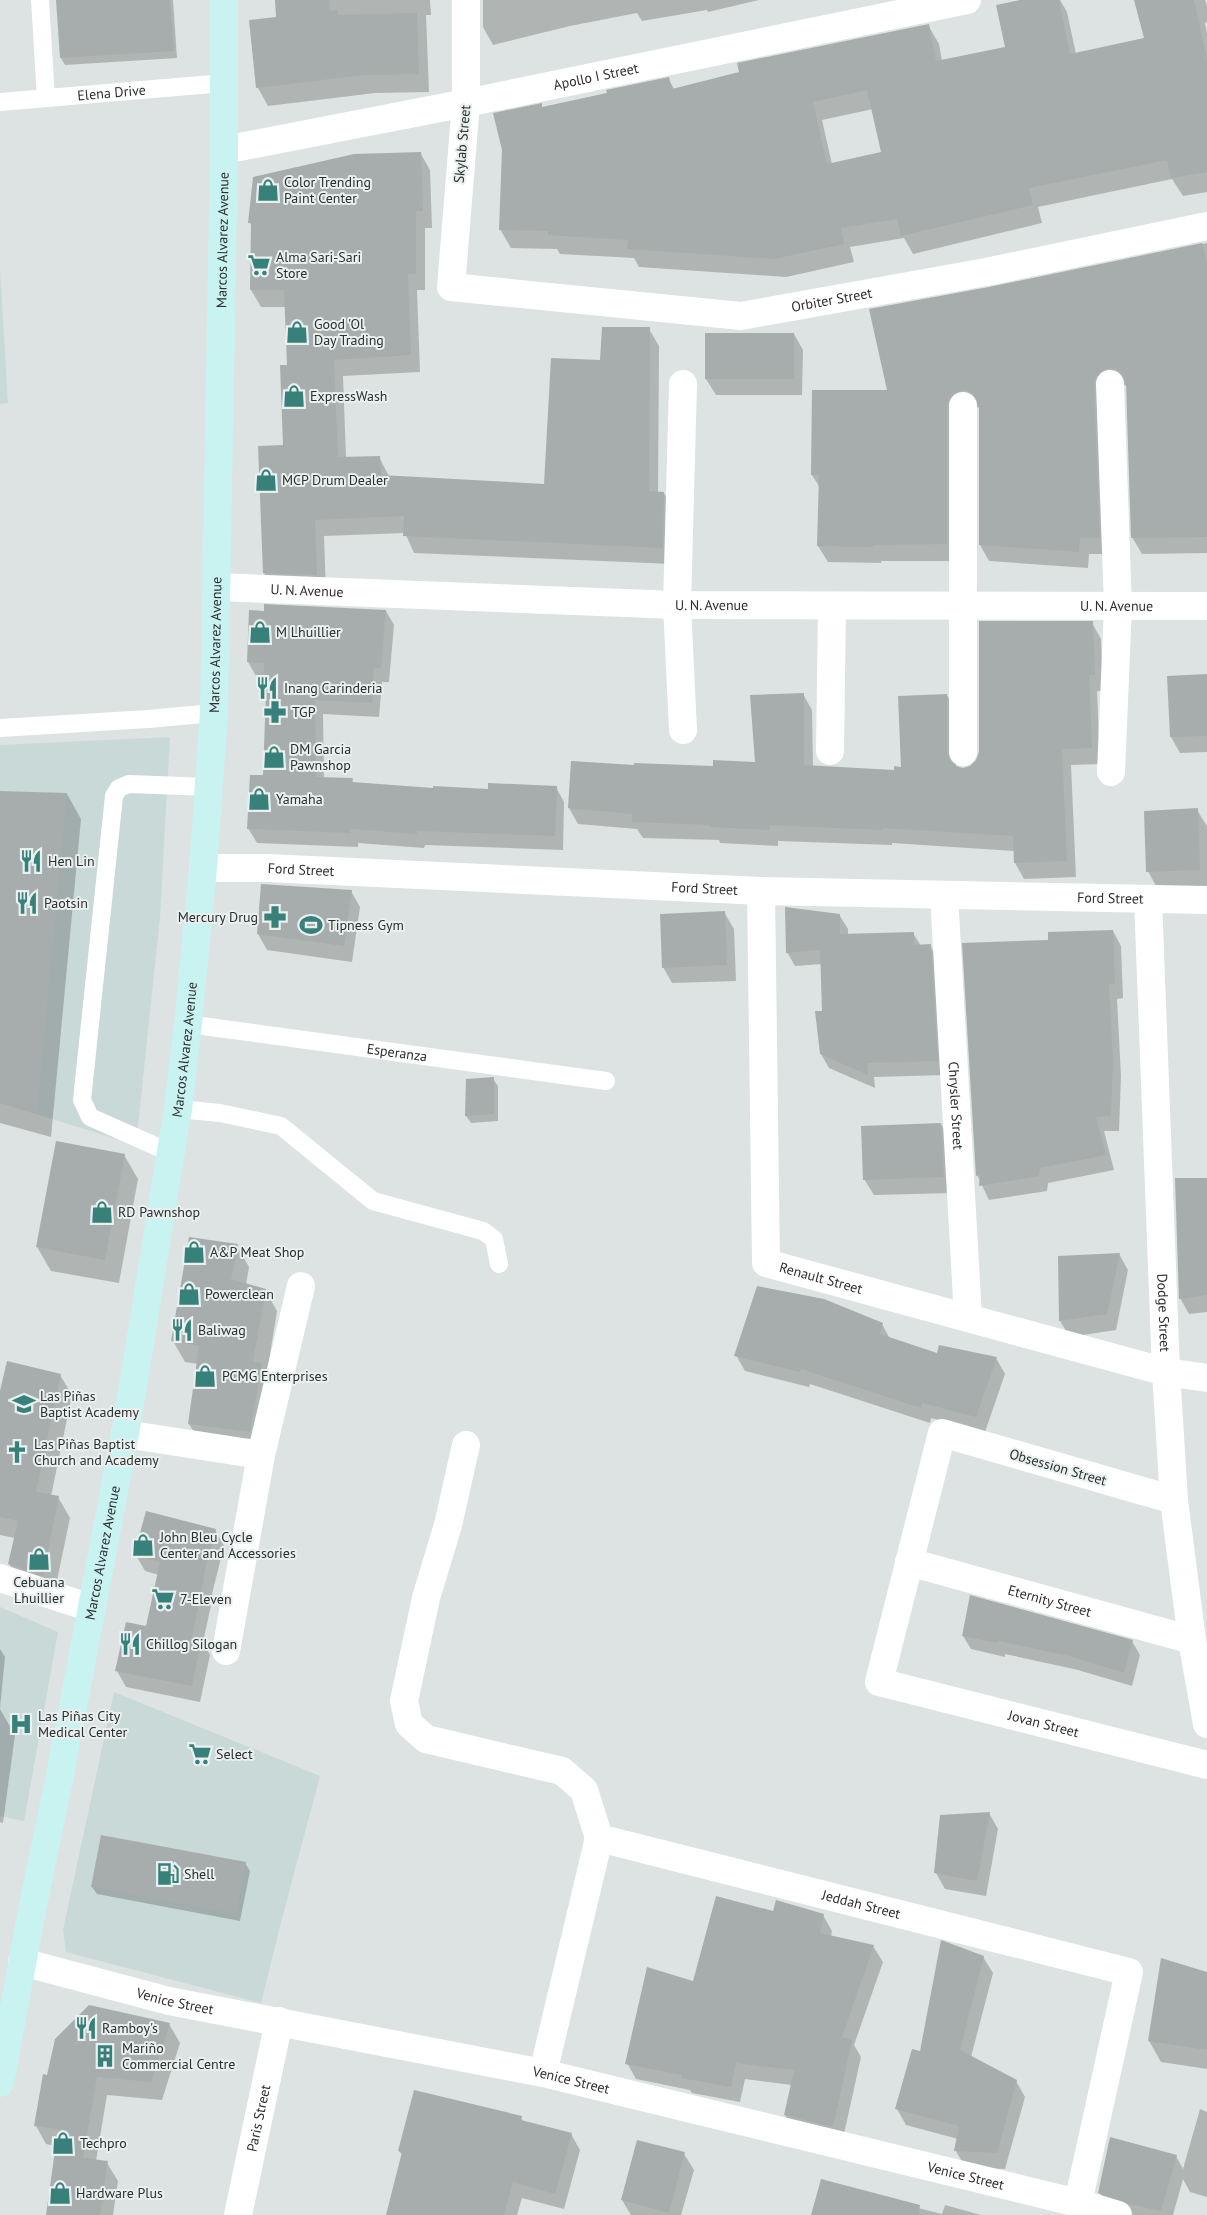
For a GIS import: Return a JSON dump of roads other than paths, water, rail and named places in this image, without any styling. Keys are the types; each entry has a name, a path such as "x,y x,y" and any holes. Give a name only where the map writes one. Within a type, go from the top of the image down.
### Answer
{"main road":[{"name":"Marcos Alvarez Avenue","path":"0,2083 22,1962 74,1707 125,1434 178,1109 188,1024 203,868 214,713 224,150 224,0"}],"street":[{"name":"Skylab Street","path":"451,287 466,103 466,0"},
{"name":"Apollo I Street","path":"224,150 466,103 967,0"},
{"name":"Orbiter Street","path":"451,287 741,316 986,272 1207,226"},
{"path":"682,730 677,605 683,384"},
{"path":"1110,384 1118,606 1111,772"},
{"path":"963,406 963,752"},
{"name":"U. N. Avenue","path":"217,587 677,605 1207,606"},
{"path":"830,751 832,606"},
{"name":"Ford Street","path":"203,868 274,869 761,891 1207,900"},
{"name":"Renault Street","path":"761,891 766,1264 1166,1372 1207,1378"},
{"name":"Chrysler Street","path":"944,895 968,1317"},
{"name":"Dodge Street","path":"1148,899 1166,1372 1174,1500 1192,1640 1207,1724"},
{"path":"226,1651 261,1455 301,1286"},
{"name":"Obsession Street","path":"909,1562 942,1433 1174,1500"},
{"path":"125,1434 261,1455"},
{"path":"466,1445 448,1525 426,1598 404,1701 409,1724 426,1739 562,1771 584,1790 599,1838 543,2073"},
{"name":"Eternity Street","path":"909,1562 1192,1640"},
{"name":"Jovan Street","path":"909,1562 879,1682 1207,1765"},
{"path":"0,1578 91,1608"},
{"name":"Jeddah Street","path":"599,1838 1130,1972 1078,2203"},
{"name":"Venice Street","path":"22,1962 169,2001 543,2073 1078,2203 1118,2215"},
{"name":"Paris Street","path":"238,2215 279,2021"}],"lane":[{"path":"40,0 46,98"},
{"name":"Elena Drive","path":"0,102 224,83"},
{"path":"0,728 148,720 214,713"},
{"path":"171,1153 90,1117 82,1100 114,796 119,788 129,784 209,787"},
{"name":"Esperanza","path":"188,1024 606,1081"},
{"path":"178,1109 220,1113 281,1126 373,1201 482,1231 494,1239 499,1264"}],"place":[{"name":"Color Trending Paint Center","path":"268,190"},
{"name":"Alma Sari-Sari Store","path":"259,265"},
{"name":"Good 'Ol Day Trading","path":"297,332"},
{"name":"ExpressWash","path":"294,396"},
{"name":"MCP Drum Dealer","path":"266,480"},
{"name":"M Lhuillier","path":"260,632"},
{"name":"Inang Carinderia","path":"267,688"},
{"name":"TGP","path":"275,712"},
{"name":"DM Garcia Pawnshop","path":"274,757"},
{"name":"Yamaha","path":"259,799"},
{"name":"Hen Lin","path":"31,861"},
{"name":"Paotsin","path":"27,903"},
{"name":"Mercury Drug","path":"275,917"},
{"name":"Tipness Gym","path":"311,925"},
{"name":"RD Pawnshop","path":"102,1212"},
{"name":"A&P Meat Shop","path":"194,1252"},
{"name":"Powerclean","path":"189,1294"},
{"name":"Baliwag","path":"182,1330"},
{"name":"PCMG Enterprises","path":"205,1376"},
{"name":"Las Piñas Baptist Academy","path":"24,1404"},
{"name":"Las Piñas Baptist Church and Academy","path":"17,1452"},
{"name":"John Bleu Cycle Center and Accessories","path":"143,1545"},
{"name":"Cebuana Lhuillier","path":"39,1559"},
{"name":"7-Eleven","path":"163,1599"},
{"name":"Chillog Silogan","path":"130,1644"},
{"name":"Las Piñas City Medical Center","path":"21,1724"},
{"name":"Select","path":"200,1754"},
{"name":"Shell","path":"168,1874"},
{"name":"Ramboy's","path":"86,2028"},
{"name":"Mariño Commercial Centre","path":"105,2056"},
{"name":"Techpro","path":"63,2143"},
{"name":"Hardware Plus","path":"60,2193"}]}
